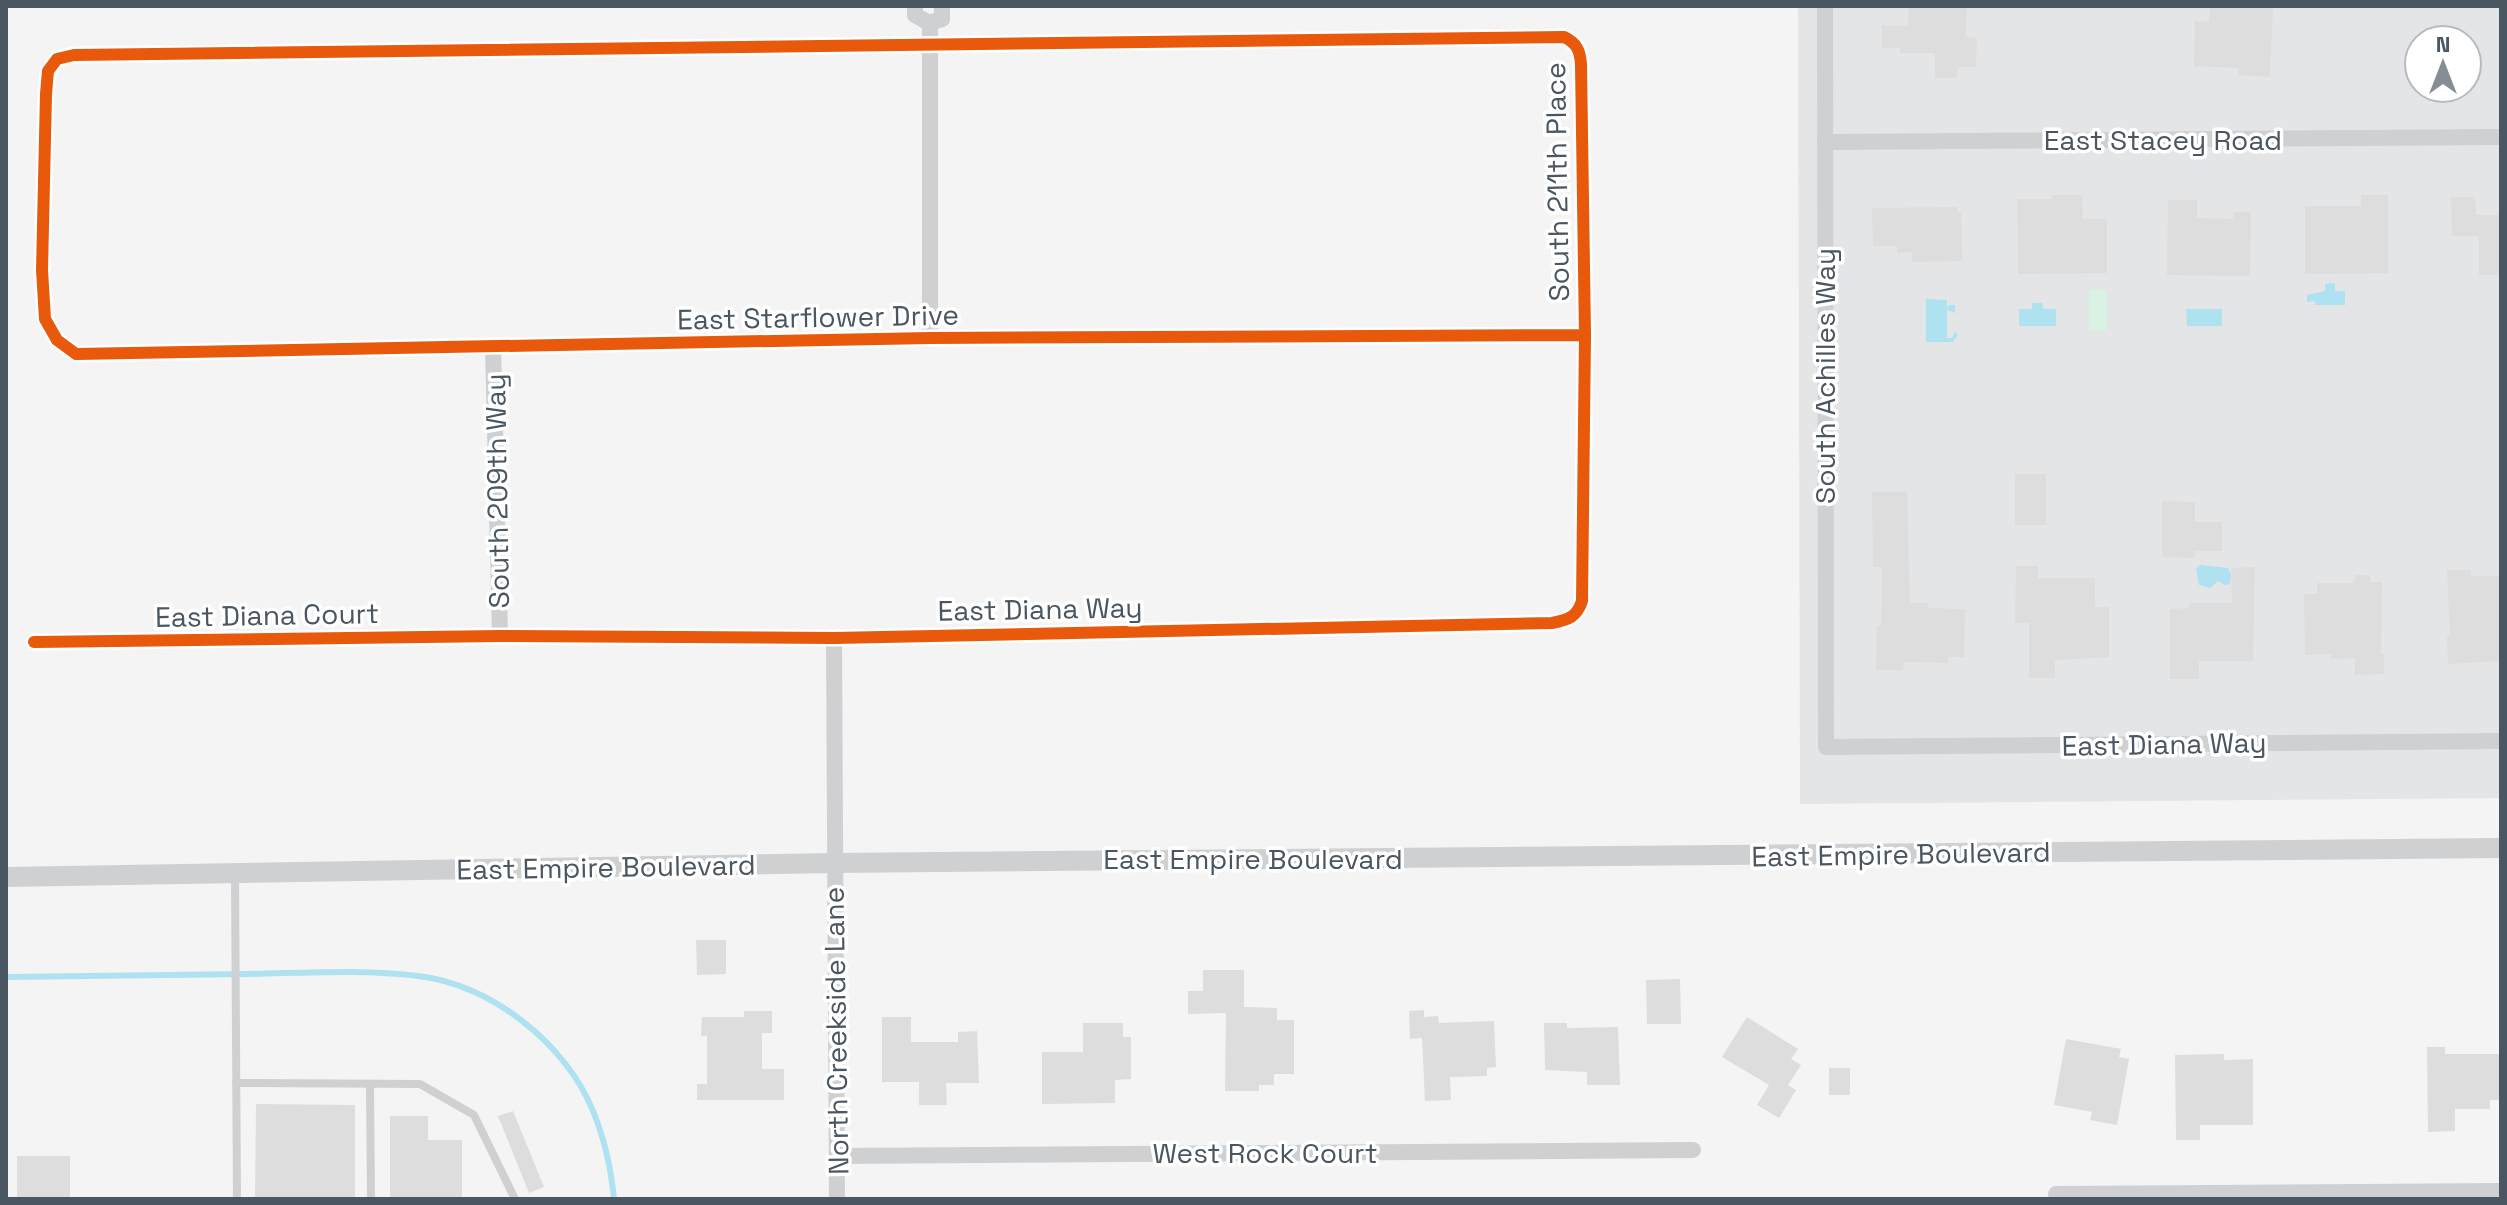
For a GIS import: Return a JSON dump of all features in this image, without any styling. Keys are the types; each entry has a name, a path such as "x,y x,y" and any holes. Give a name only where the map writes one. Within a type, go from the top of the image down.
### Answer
{"street":[{"path":"915,6 915,15 930,23 942,19 942,6"},
{"name":"South Achilles Way","path":"1825,6 1826,747"},
{"path":"930,23 930,338"},
{"name":"South 211th Place","path":"930,44 1564,37 1573,41 1580,51 1581,64 1585,335 1582,601 1578,612"},
{"name":"East Starflower Drive","path":"930,44 74,55 57,59 48,71 46,94 42,270 45,319 57,340 76,354 930,338 1585,335"},
{"name":"East Stacey Road","path":"1825,142 2501,137"},
{"name":"South 209th Way","path":"493,346 500,636"},
{"name":"East Diana Way","path":"500,636 834,638 1552,623 1568,620 1578,612"},
{"name":"East Diana Court","path":"34,642 500,636"},
{"name":"North Creekside Lane","path":"834,638 837,1199"},
{"name":"East Diana Way","path":"1826,747 2501,741"},
{"name":"East Empire Boulevard","path":"6,877 834,863 2501,848"},
{"name":"West Rock Court","path":"837,1156 1693,1150"},
{"path":"2056,1194 2150,1196 2501,1191"}],"lane":[{"path":"235,873 237,1199"},
{"path":"236,1083 420,1084 474,1115 515,1199"},
{"path":"370,1084 371,1199"}],"shaded area":[{"path":"1798,6 2501,6 2501,798 1800,804"}],"green space":[{"path":"2089,290 2107,290 2107,330 2089,330"}],"water":[{"path":"2335,283 2335,291 2345,291 2345,305 2307,302 2307,295 2325,291 2325,284"},
{"path":"1926,299 1947,300 1947,308 1955,305 1955,313 1947,310 1947,338 1952,338 1955,332 1958,334 1953,342 1926,342"},
{"path":"2032,303 2042,303 2043,309 2056,309 2056,326 2019,326 2019,309 2032,309"},
{"path":"2186,309 2222,309 2222,326 2187,326"},
{"path":"2200,565 2228,568 2230,584 2218,581 2210,588 2199,585 2196,569"}],"building":[{"path":"1909,6 1967,6 1966,37 1977,38 1976,67 1958,67 1957,78 1935,78 1935,53 1900,53 1900,48 1882,48 1882,25 1908,26"},
{"path":"2210,6 2273,6 2270,77 2239,75 2239,68 2194,66 2195,21 2209,22"},
{"path":"2052,195 2082,195 2083,219 2107,219 2107,273 2018,274 2017,199 2052,199"},
{"path":"2361,195 2388,195 2388,273 2305,274 2305,206 2361,206"},
{"path":"2451,197 2475,197 2476,215 2501,215 2501,275 2479,275 2479,236 2452,236"},
{"path":"2168,200 2197,200 2197,218 2233,219 2233,212 2251,212 2250,276 2167,275"},
{"path":"1957,207 1957,212 1961,212 1962,261 1912,262 1912,252 1897,253 1897,246 1873,246 1872,208"},
{"path":"2015,474 2046,474 2046,525 2015,525"},
{"path":"1872,492 1907,492 1910,603 1928,603 1928,608 1965,609 1964,657 1948,657 1948,663 1904,662 1903,670 1876,670 1877,626 1881,626 1882,567 1873,567"},
{"path":"2162,501 2195,502 2195,522 2222,522 2222,551 2195,551 2194,558 2162,557"},
{"path":"2016,566 2038,566 2038,578 2095,578 2095,607 2109,607 2109,657 2055,660 2055,678 2029,678 2029,623 2015,623"},
{"path":"2255,567 2253,661 2199,661 2199,679 2170,679 2170,609 2189,608 2189,603 2232,603 2231,568"},
{"path":"2447,570 2471,570 2471,576 2501,576 2501,661 2448,664"},
{"path":"2355,575 2370,575 2370,582 2382,582 2381,654 2384,654 2384,674 2355,675 2355,658 2331,659 2331,654 2305,655 2304,594 2317,594 2317,583 2355,583"},
{"path":"696,940 726,940 726,974 697,975"},
{"path":"1203,970 1244,970 1244,1007 1277,1008 1277,1020 1294,1020 1294,1074 1274,1074 1274,1085 1259,1085 1259,1091 1225,1091 1226,1013 1188,1014 1188,991 1203,991"},
{"path":"1680,979 1681,1024 1647,1024 1646,980"},
{"path":"1424,1010 1424,1017 1438,1016 1439,1023 1494,1021 1496,1067 1487,1068 1487,1076 1450,1077 1451,1100 1425,1101 1422,1038 1410,1039 1409,1011"},
{"path":"744,1011 772,1011 772,1033 762,1033 762,1069 784,1069 784,1100 697,1100 697,1084 707,1084 707,1036 701,1036 702,1017 744,1017"},
{"path":"882,1017 911,1017 911,1042 958,1042 958,1032 977,1031 979,1083 946,1083 947,1105 919,1105 919,1082 882,1082"},
{"path":"1747,1017 1798,1049 1791,1059 1801,1065 1788,1085 1796,1090 1779,1118 1757,1105 1769,1085 1722,1057"},
{"path":"1083,1023 1123,1023 1123,1037 1131,1037 1131,1079 1115,1080 1115,1103 1042,1104 1042,1052 1083,1052"},
{"path":"1544,1023 1567,1023 1567,1028 1618,1027 1620,1085 1587,1085 1587,1072 1545,1070"},
{"path":"2066,1039 2121,1049 2119,1057 2129,1059 2117,1125 2090,1120 2092,1112 2054,1105"},
{"path":"2427,1047 2445,1047 2445,1054 2499,1054 2500,1100 2490,1100 2490,1109 2455,1109 2455,1131 2428,1132"},
{"path":"2224,1054 2224,1060 2253,1059 2253,1125 2200,1125 2200,1140 2176,1140 2175,1055"},
{"path":"1829,1068 1850,1068 1850,1095 1829,1095"},
{"path":"256,1104 355,1105 355,1199 255,1199"},
{"path":"513,1111 544,1187 529,1193 498,1116"},
{"path":"390,1116 428,1116 428,1140 462,1140 462,1199 390,1199"},
{"path":"17,1156 70,1156 70,1199 17,1199"}],"waterway":[{"path":"6,977 334,972 418,976 445,981 472,991 523,1021 565,1063 593,1111 604,1143 614,1199"}],"cycle path":[{"path":"34,642 500,636 834,638 1552,623 1571,617 1582,601 1585,335 1581,64 1577,48 1564,37 74,55 57,59 48,71 42,270 45,319 57,340 76,354 930,338 1585,335"}]}
